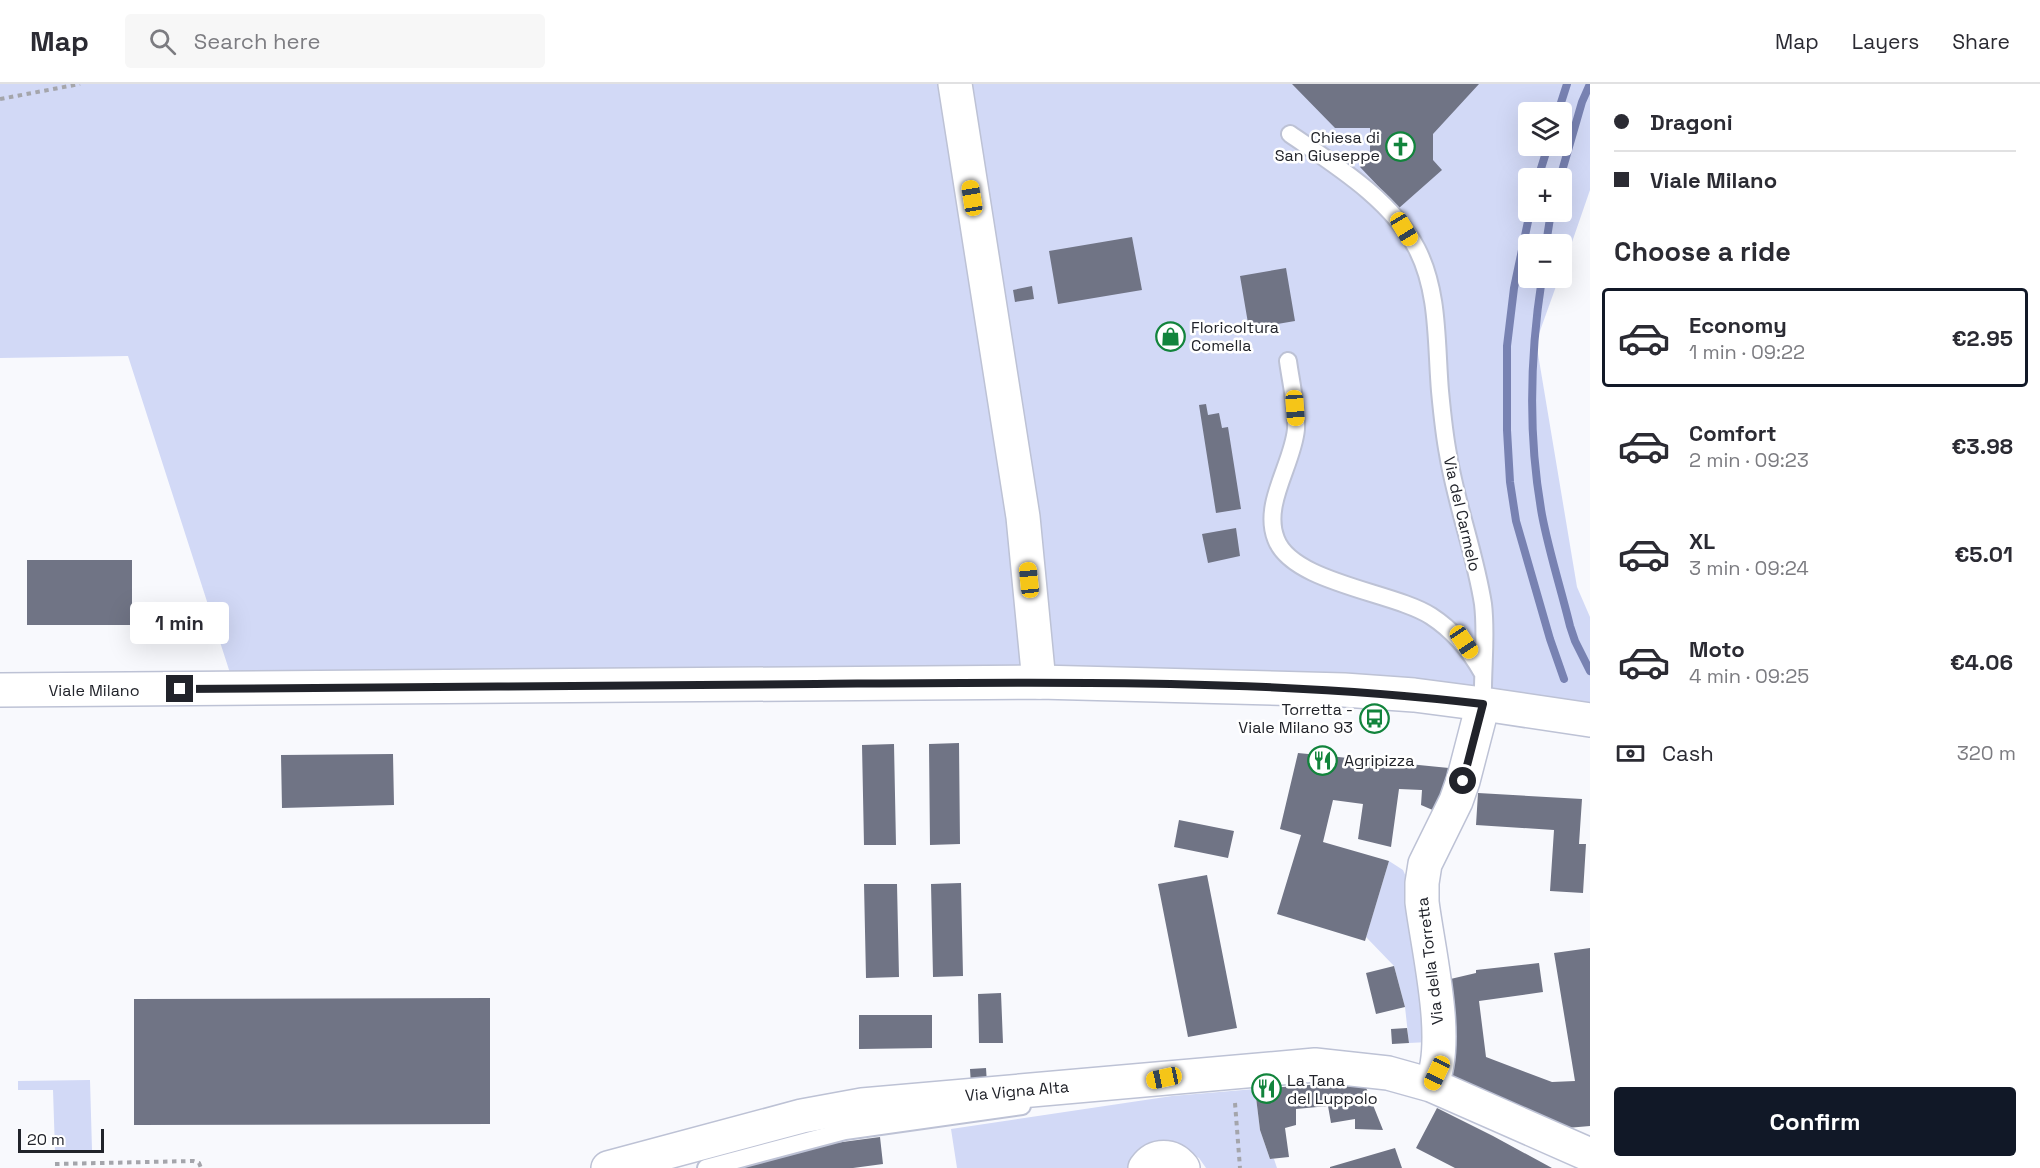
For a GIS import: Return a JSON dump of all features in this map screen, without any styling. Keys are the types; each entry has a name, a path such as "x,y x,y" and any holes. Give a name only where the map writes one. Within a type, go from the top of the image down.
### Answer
{"street":[{"path":"954,84 1023,518 1039,682"},
{"name":"Viale Milano","path":"0,690 1039,682 1344,690 1414,696 1483,688 1590,720"},
{"name":"Via della Torretta","path":"1431,1085 1437,1073 1440,1046 1422,902 1422,883 1425,864 1456,801 1463,781 1483,688"},
{"name":"Via Vigna Alta","path":"608,1168 802,1116 862,1105 1316,1065 1388,1073 1431,1085 1590,1155"},
{"path":"1144,1168 1153,1160 1168,1157 1183,1168"}],"lane":[{"name":"Via del Carmelo","path":"1290,134 1352,177 1404,229 1417,250 1427,275 1436,324 1440,392 1448,454 1483,604 1485,643 1483,688"},
{"path":"1288,361 1296,428 1273,509 1272,524 1276,539 1283,551 1308,569 1429,615 1464,642 1483,688"},
{"path":"706,1168 845,1131 1032,1105 1164,1078"}],"path":[{"path":"0,99 80,84"},
{"path":"1237,1130 1240,1168"},
{"path":"55,1164 193,1161 200,1163 201,1168"}],"shaded area":[{"path":"0,84 1590,84 1590,190 1572,242 1572,234 1518,234 1518,288 1555,288 1536,342 1577,587 1590,617 1590,708 230,673 128,356 0,358"},
{"path":"1389,861 1403,870 1407,879 1429,1042 1409,1043 1405,1007 1394,966 1366,937"},
{"path":"90,1080 92,1150 55,1151 53,1090 18,1090 18,1081"},
{"path":"1255,1089 1260,1130 1270,1159 1274,1159 1277,1168 1206,1168 1199,1158 1186,1151 1132,1168 957,1168 951,1129 1172,1096"}],"building":[{"path":"1292,84 1479,84 1433,134 1433,160 1442,170 1399,208 1360,167 1370,157 1370,128 1335,128"},
{"path":"1132,237 1142,290 1058,304 1049,251"},
{"path":"1286,268 1295,321 1249,329 1240,276"},
{"path":"1032,286 1034,299 1015,302 1013,290"},
{"path":"1206,404 1208,415 1219,413 1222,428 1228,427 1241,509 1216,513 1199,405"},
{"path":"1236,528 1240,556 1208,563 1202,534"},
{"path":"27,560 132,560 132,625 27,625"},
{"path":"959,743 960,844 930,845 929,744"},
{"path":"894,744 896,845 864,845 862,745"},
{"path":"1298,753 1449,768 1444,791 1435,811 1421,805 1422,790 1399,789 1391,847 1358,839 1363,804 1333,800 1323,842 1389,861 1365,941 1277,914 1301,835 1280,829"},
{"path":"393,754 394,805 282,808 281,755"},
{"path":"1478,793 1582,799 1579,844 1586,844 1583,893 1550,891 1554,830 1476,825"},
{"path":"1179,820 1234,831 1228,858 1174,847"},
{"path":"1207,875 1237,1028 1188,1037 1158,884"},
{"path":"961,883 963,976 933,977 931,884"},
{"path":"864,884 897,884 899,977 866,978"},
{"path":"1590,948 1590,1126 1567,1128 1454,1084 1442,981 1476,973 1476,970 1539,963 1543,992 1479,1001 1486,1057 1552,1082 1575,1081 1554,953"},
{"path":"1394,966 1405,1007 1376,1014 1366,973"},
{"path":"1001,993 1003,1043 979,1043 978,994"},
{"path":"490,998 490,1124 134,1125 134,999"},
{"path":"859,1015 932,1015 932,1048 859,1049"},
{"path":"1407,1028 1409,1043 1392,1044 1391,1029"},
{"path":"986,1068 987,1084 971,1085 970,1069"},
{"path":"1335,1083 1365,1085 1383,1130 1355,1129 1355,1119 1331,1123 1328,1106 1296,1109 1296,1125 1285,1128 1289,1157 1270,1159 1260,1130 1255,1089"},
{"path":"1437,1108 1552,1168 1455,1168 1416,1148"},
{"path":"880,1137 883,1164 853,1168 741,1168 835,1143"},
{"path":"1395,1148 1402,1168 1330,1168 1330,1167"}],"waterway":[{"path":"1561,102 1567,84"},
{"path":"1563,168 1582,102 1590,84"},
{"path":"1541,168 1545,156"},
{"path":"1528,222 1514,288 1507,346 1507,430 1510,482 1516,521 1564,679"},
{"path":"1548,234 1549,222"},
{"path":"1541,288 1532,396 1537,486 1545,529 1570,626 1590,671"}],"place":[{"name":"Chiesa di San Giuseppe","path":"1401,146"},
{"name":"Floricoltura Comella","path":"1170,336"},
{"name":"Torretta - Viale Milano 93","path":"1374,718"},
{"name":"Agripizza","path":"1323,760"},
{"name":"La Tana del Luppolo","path":"1266,1089"}],"route":[{"path":"180,689 1039,682 1344,690 1483,704 1463,781"}]}
